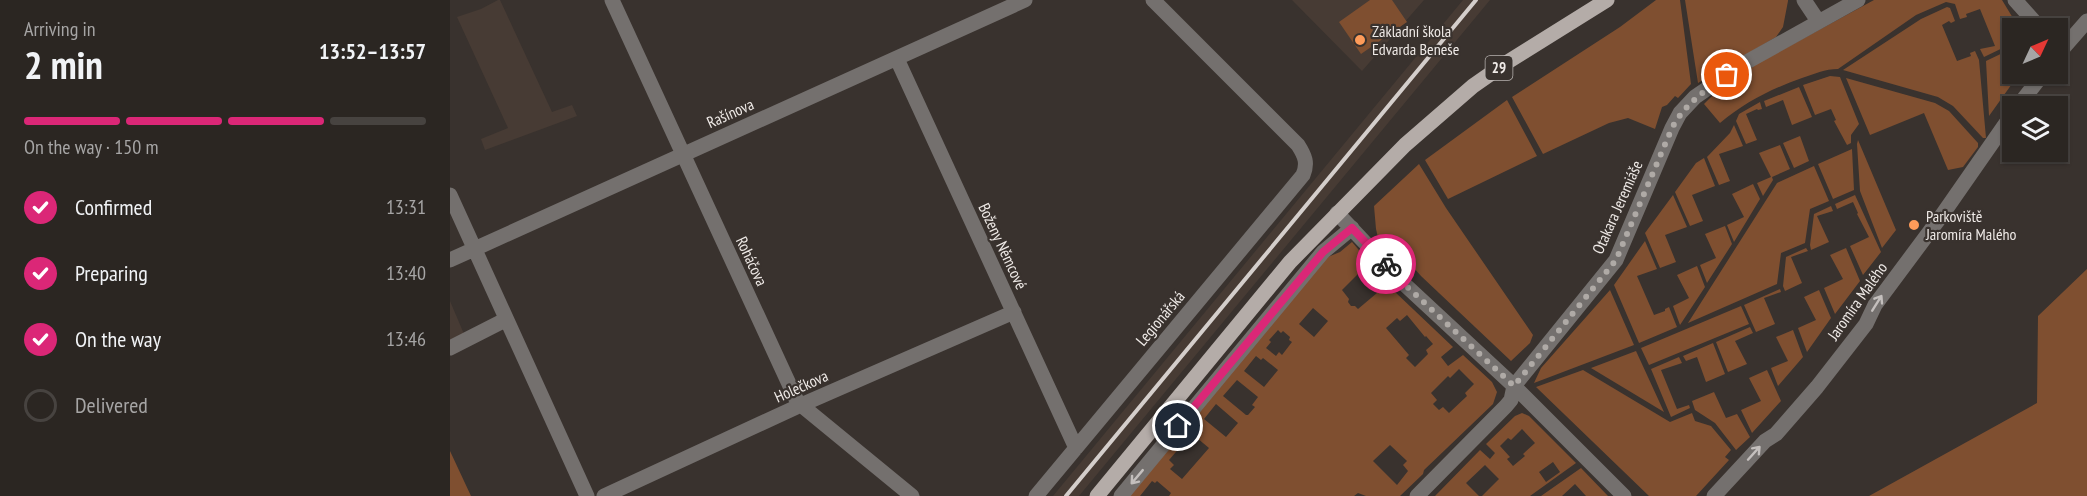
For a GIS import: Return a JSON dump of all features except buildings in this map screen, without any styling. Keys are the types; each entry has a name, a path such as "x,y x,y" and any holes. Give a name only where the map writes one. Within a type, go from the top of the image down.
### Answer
{"main road":[{"name":"29","path":"1580,16 1600,0"},
{"name":"29","path":"1097,496 1290,262 1412,139 1473,86 1607,0"}],"street":[{"name":"Roháčova","path":"612,0 791,388 801,405 912,496"},
{"name":"Rašínova","path":"450,260 1025,0"},
{"name":"Legionářská","path":"1036,496 1303,175 1306,161 1298,146 1153,0"},
{"path":"1804,0 1818,21"},
{"name":"Otakara Jeremiáše","path":"1417,496 1506,406 1511,400 1514,386 1616,260 1680,112 1695,97 1743,64 1858,0"},
{"path":"2015,0 2031,18"},
{"path":"2068,41 2087,21"},
{"name":"Boženy Němcové","path":"897,59 1076,448"},
{"path":"2026,96 2035,84"},
{"name":"Jaromíra Malého","path":"1714,496 1765,441 1776,434 1817,387 1866,324 1875,305 2002,129"},
{"path":"450,195 587,496"},
{"path":"1337,213 1402,282 1514,386 1624,496"},
{"path":"1121,496 1323,252 1352,228"},
{"name":"Holečkova","path":"604,496 801,405 1014,312"},
{"path":"450,348 505,320"}],"shaded area":[{"path":"500,0 552,112 572,105 577,116 485,150 481,139 508,128 457,17 481,9"},
{"name":"Základní škola Edvarda Beneše","path":"1292,0 1424,0 1362,71"},
{"path":"1370,0 1392,0 1407,22 1361,54 1339,22"},
{"path":"1463,0 1490,0 1079,496 1053,496"},
{"path":"1656,0 1680,0 1691,84 1678,98 1675,96 1662,107 1655,129 1628,118 1609,123 1543,154 1512,97 1620,27"},
{"path":"1685,0 1788,1 1783,27 1776,37 1698,83"},
{"path":"1874,0 2002,0 2013,18 2002,18 2002,48 1984,57 1980,49 1995,46 1980,9 1960,19 1955,4 1946,2 1916,15 1838,69 1815,73 1769,92 1749,102 1720,123 1704,104 1738,74"},
{"path":"1947,7 1950,8 1955,21 1942,25 1957,61 1971,56 1970,53 1975,51 1979,60 1986,138 1983,138 1953,106 1938,97 1843,70 1921,19"},
{"path":"2002,53 2002,84 2012,84 1989,116 1986,61"},
{"path":"1830,76 1840,77 1859,124 1851,135 1851,143 1847,145 1834,121 1836,120 1831,109 1815,115 1803,85"},
{"path":"1846,78 1935,103 1949,111 1978,143 1978,147 1963,167 1948,170 1924,113 1870,135"},
{"path":"1799,87 1812,117 1792,125 1783,100 1766,107 1764,101"},
{"path":"1507,100 1537,156 1448,199 1425,160"},
{"path":"1760,102 1762,109 1746,114 1757,140 1746,144 1736,121 1739,114"},
{"path":"1734,125 1743,146 1719,154 1730,181 1719,185 1707,157 1730,133"},
{"path":"1800,136 1809,161 1794,168 1783,143"},
{"path":"1858,140 1896,230 1882,248 1860,191"},
{"path":"1780,145 1790,169 1772,177 1773,180 1763,196 1757,183 1771,177 1759,153"},
{"path":"1852,149 1854,190 1833,199 1818,164"},
{"path":"1704,158 1715,186 1692,195 1703,221 1690,226 1675,192 1696,163"},
{"path":"1419,164 1446,208 1533,335 1530,343 1511,361 1421,276 1388,239 1379,242 1374,206"},
{"path":"1814,166 1829,201 1810,209 1805,243 1781,253 1777,284 1688,323 1777,183"},
{"path":"1753,184 1760,199 1734,242 1727,225 1744,217 1732,194"},
{"path":"1673,195 1687,227 1665,235 1676,262 1660,268 1645,233"},
{"path":"1855,195 1881,252 1863,275 1850,246 1869,237 1853,202 1837,209 1835,204"},
{"path":"1831,206 1833,211 1817,216 1829,242 1811,250 1814,214"},
{"path":"1725,226 1732,244 1707,283 1700,265 1716,258 1705,234"},
{"path":"1645,241 1657,269 1637,276 1654,315 1669,307 1677,327 1639,343 1614,285"},
{"path":"1352,242 1394,291 1453,347 1441,357 1448,366 1463,355 1492,382 1497,392 1493,404 1400,496 1366,496 1358,493 1354,496 1169,496 1171,493 1157,481 1155,483 1152,481 1140,496 1128,496 1323,259 1340,252","holes":["1362,270 1377,293 1358,309 1351,306 1342,290","1313,308 1328,321 1314,337 1299,324","1407,315 1433,344 1426,350 1428,354 1415,367 1406,358 1409,355 1386,328 1397,318 1400,321","1278,330 1281,333 1283,331 1292,342 1282,355 1279,352 1276,356 1266,348 1271,342 1269,340","1256,356 1261,360 1263,358 1278,370 1264,387 1244,371","1459,369 1474,384 1465,393 1467,396 1449,413 1443,407 1439,410 1433,404 1437,400 1431,393 1448,376 1450,378","1237,380 1258,397 1252,405 1255,407 1246,415 1223,396","1216,404 1238,423 1226,437 1204,419","1188,438 1193,441 1197,438 1209,448 1182,479 1170,469 1174,465 1169,460","1390,445 1407,461 1403,465 1408,471 1397,485 1373,461"]},
{"path":"1806,248 1808,251 1791,257 1802,283 1785,291 1783,286 1786,257"},
{"path":"1846,248 1860,281 1835,314 1824,288 1843,279 1830,255"},
{"path":"1697,266 1705,287 1680,325 1673,306 1689,298 1677,275"},
{"path":"2087,269 2087,496 1869,496 2037,403 2038,316"},
{"path":"1780,289 1781,292 1764,298 1775,324 1756,332 1744,305"},
{"path":"1610,290 1634,345 1534,383 1541,368"},
{"path":"1819,290 1831,318 1807,352 1798,328 1816,320 1804,297"},
{"path":"450,301 464,334 450,340"},
{"path":"1741,306 1749,324 1649,365 1641,348"},
{"path":"1750,327 1753,333 1735,341 1747,364 1728,372 1716,342"},
{"path":"1793,330 1803,357 1778,386 1771,368 1788,361 1776,337"},
{"path":"1713,343 1725,374 1706,382 1697,357 1686,361 1683,356"},
{"path":"1636,351 1664,412 1591,368"},
{"path":"1679,357 1682,363 1661,370 1677,409 1689,405 1690,408 1671,417 1651,369"},
{"path":"1583,370 1670,422 1692,413 1695,421 1711,426 1731,450 1725,457 1729,460 1696,496 1649,496 1536,387"},
{"path":"1767,370 1781,401 1752,433 1741,410 1761,401 1749,378"},
{"path":"1714,392 1726,418 1737,414 1750,437 1736,450 1715,423 1695,410 1692,401"},
{"path":"1522,413 1529,416 1576,463 1530,496 1482,496 1499,479 1485,465 1466,483 1479,496 1435,496 1480,450 1490,459 1495,453 1486,444 1515,416","holes":["1522,429 1535,443 1513,466 1507,459 1510,457 1500,446 1508,438 1511,440","1553,462 1560,472 1546,482 1539,472"]},
{"path":"450,451 471,496 450,496"},
{"path":"1581,468 1608,496 1586,496 1575,484 1562,496 1541,496"}],"railway":[{"path":"1066,496 1476,0"}],"way so far":[{"path":"1386,264 1402,282 1514,386 1616,260 1680,112 1695,97 1727,75"}],"place":[{"name":"Základní škola Edvarda Beneše","path":"1360,40"},
{"name":"Parkoviště Jaromíra Malého","path":"1914,225"}],"route":[{"path":"1178,426 1323,252 1352,228 1386,264"}]}
